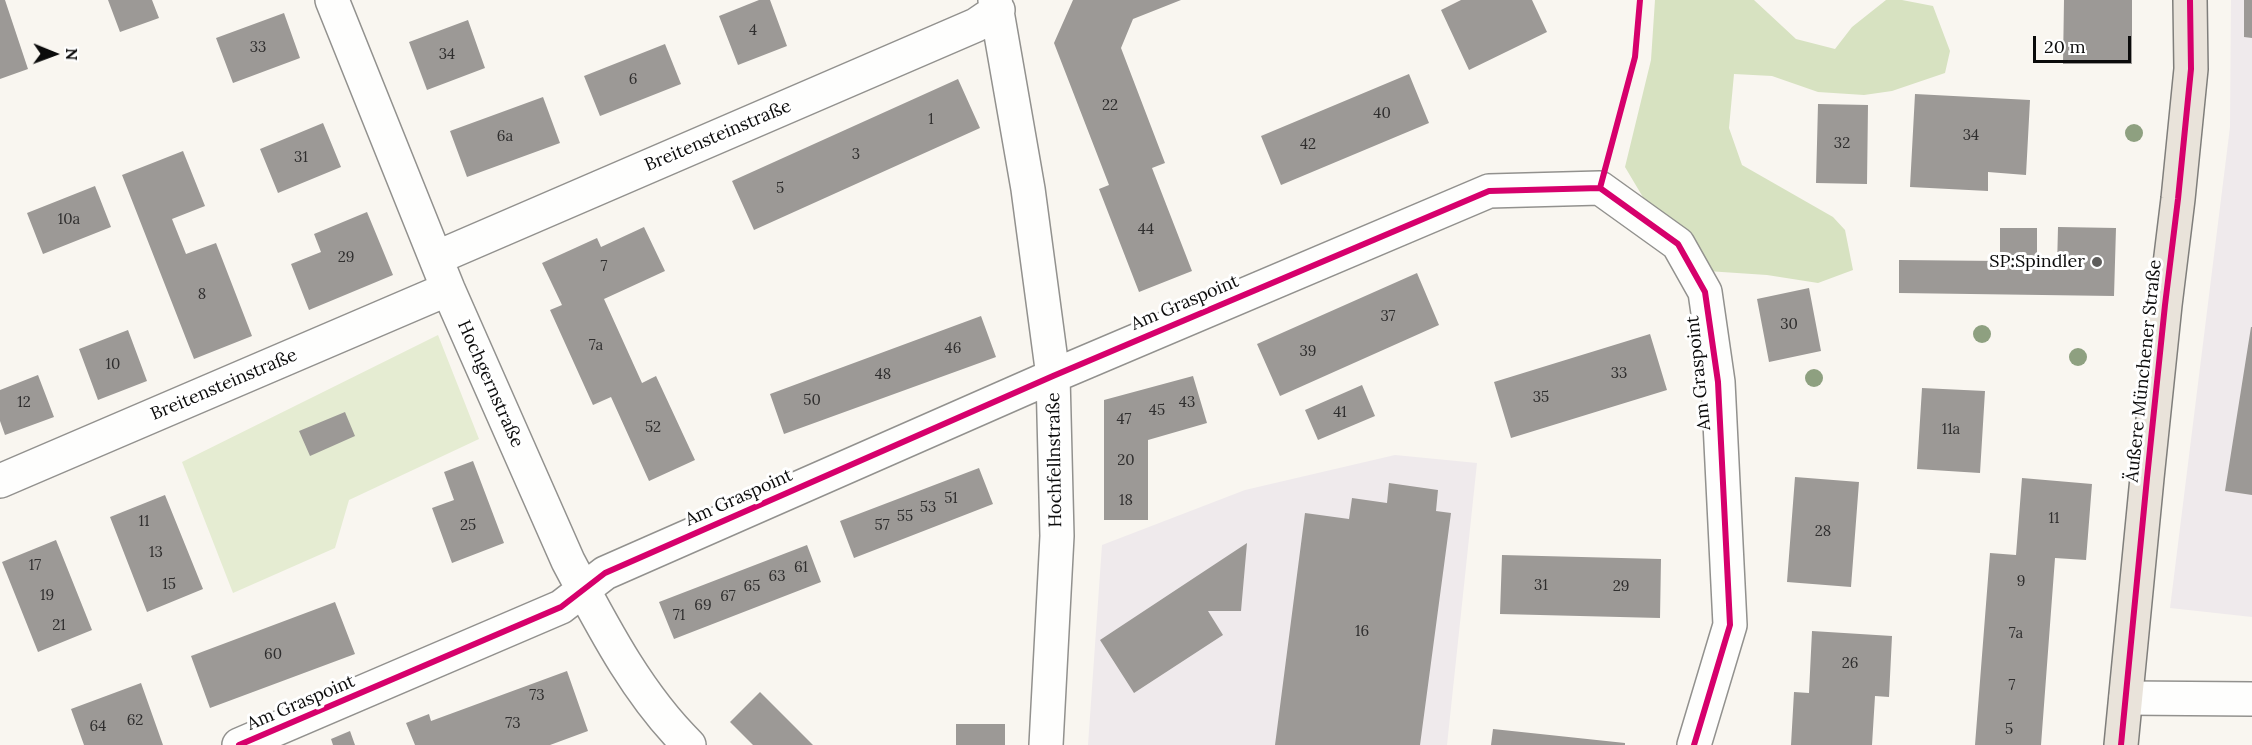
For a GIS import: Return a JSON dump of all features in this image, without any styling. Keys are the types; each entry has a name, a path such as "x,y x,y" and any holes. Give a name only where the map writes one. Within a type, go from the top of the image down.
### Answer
{"main road":[{"name":"Äußere Münchener Straße","path":"2121,745 2191,69 2190,0"}],"street":[{"name":"Hochgernstraße","path":"332,0 448,289 568,561 640,686 689,745"},
{"name":"Breitensteinstraße","path":"436,258 976,25 997,5"},
{"name":"Hochfellnstraße","path":"997,5 1028,189 1053,376 1057,536 1046,745"},
{"name":"Am Graspoint","path":"239,745 561,607 605,573 1053,376 1489,191 1600,188 1678,243 1705,292 1718,382 1730,624 1694,745"},
{"name":"Breitensteinstraße","path":"0,481 448,289"},
{"path":"2126,698 2252,699"}],"shaded area":[{"path":"2231,0 2252,0 2252,617 2170,608 2230,127"},
{"path":"1395,455 1477,463 1447,745 1088,745 1102,545 1245,490"}],"green space":[{"path":"1655,0 1754,0 1796,39 1835,49 1852,27 1886,0 1902,0 1933,6 1950,51 1945,73 1892,91 1864,95 1818,92 1772,76 1734,74 1729,128 1742,165 1833,217 1845,230 1853,270 1818,283 1767,275 1707,271 1650,209 1625,167 1651,60"},
{"path":"438,335 479,439 349,500 335,548 233,593 182,462"}],"building":[{"path":"0,0 5,0 28,69 0,79"},
{"path":"108,0 152,0 159,18 120,32"},
{"path":"759,0 770,0 787,46 738,65 719,16"},
{"path":"1073,0 1181,0 1133,19 1121,48 1165,163 1152,168 1192,271 1139,292 1099,189 1109,185 1054,43"},
{"path":"1461,0 1532,0 1547,32 1469,70 1441,10"},
{"path":"2064,0 2132,0 2132,64 2063,64"},
{"path":"2244,0 2252,0 2252,38 2244,37"},
{"path":"284,13 300,58 233,83 216,38"},
{"path":"468,20 485,68 427,90 409,42"},
{"path":"665,44 681,84 600,116 584,76"},
{"path":"1409,74 1429,123 1281,185 1261,136"},
{"path":"958,79 980,128 754,230 732,181"},
{"path":"1915,94 2030,100 2026,175 1988,172 1988,191 1910,187"},
{"path":"543,97 560,143 467,177 450,131"},
{"path":"1818,104 1868,105 1867,184 1816,183"},
{"path":"323,123 341,167 278,193 260,149"},
{"path":"183,151 205,206 172,219 186,254 216,243 252,336 194,359 122,175"},
{"path":"95,186 111,227 43,254 27,213"},
{"path":"367,212 393,275 309,310 291,264 321,252 314,234"},
{"path":"644,227 665,271 604,299 642,383 656,376 695,460 649,481 611,397 593,405 550,310 562,305 542,263 597,238 601,247"},
{"path":"2058,227 2116,228 2114,296 1899,293 1899,260 2000,261 2000,228 2037,228 2037,268 2057,268"},
{"path":"1417,273 1439,325 1280,396 1257,344"},
{"path":"1809,288 1821,351 1769,362 1757,299"},
{"path":"981,316 996,357 784,434 770,394"},
{"path":"2252,327 2252,495 2225,491"},
{"path":"128,330 147,381 98,400 79,349"},
{"path":"1650,334 1667,390 1511,438 1494,382"},
{"path":"38,375 54,417 5,435 0,421 0,390"},
{"path":"1193,376 1207,423 1148,440 1148,520 1104,520 1104,400"},
{"path":"1362,385 1375,416 1318,440 1305,410"},
{"path":"1922,388 1985,391 1980,473 1917,469"},
{"path":"345,412 355,436 310,456 299,431"},
{"path":"473,461 504,543 452,563 432,508 454,500 444,472"},
{"path":"979,468 993,504 854,558 840,521"},
{"path":"1795,477 1859,482 1851,587 1787,582"},
{"path":"2022,478 2092,484 2086,560 2055,558 2041,745 1975,745 1990,553 2016,555"},
{"path":"1389,483 1438,490 1436,511 1451,513 1420,745 1275,745 1305,513 1349,519 1352,498 1387,503"},
{"path":"165,495 203,589 147,612 110,517"},
{"path":"56,540 92,630 38,652 2,562"},
{"path":"1247,543 1241,611 1208,611 1223,635 1134,693 1100,640"},
{"path":"807,545 821,582 674,639 659,602"},
{"path":"1502,555 1661,559 1660,618 1500,614"},
{"path":"335,602 355,654 210,708 191,656"},
{"path":"1812,631 1892,636 1889,697 1875,696 1872,745 1791,745 1794,692 1809,693"},
{"path":"567,671 588,731 550,745 415,745 406,723 429,714 431,721"},
{"path":"141,683 163,745 84,745 71,709"},
{"path":"760,692 813,745 753,745 730,722"},
{"path":"956,724 1005,724 1005,745 956,745"},
{"path":"1493,729 1625,743 1625,745 1491,745"},
{"path":"350,731 355,745 333,745 331,739"}],"cycle path":[{"path":"1600,188 1635,57 1640,0"},
{"path":"2121,745 2191,69 2190,0"},
{"path":"239,745 561,607 605,573 1053,376 1489,191 1600,188 1678,244 1705,292 1718,382 1730,625 1694,745"}],"place":[{"name":"SP:Spindler","path":"2097,262"}]}
